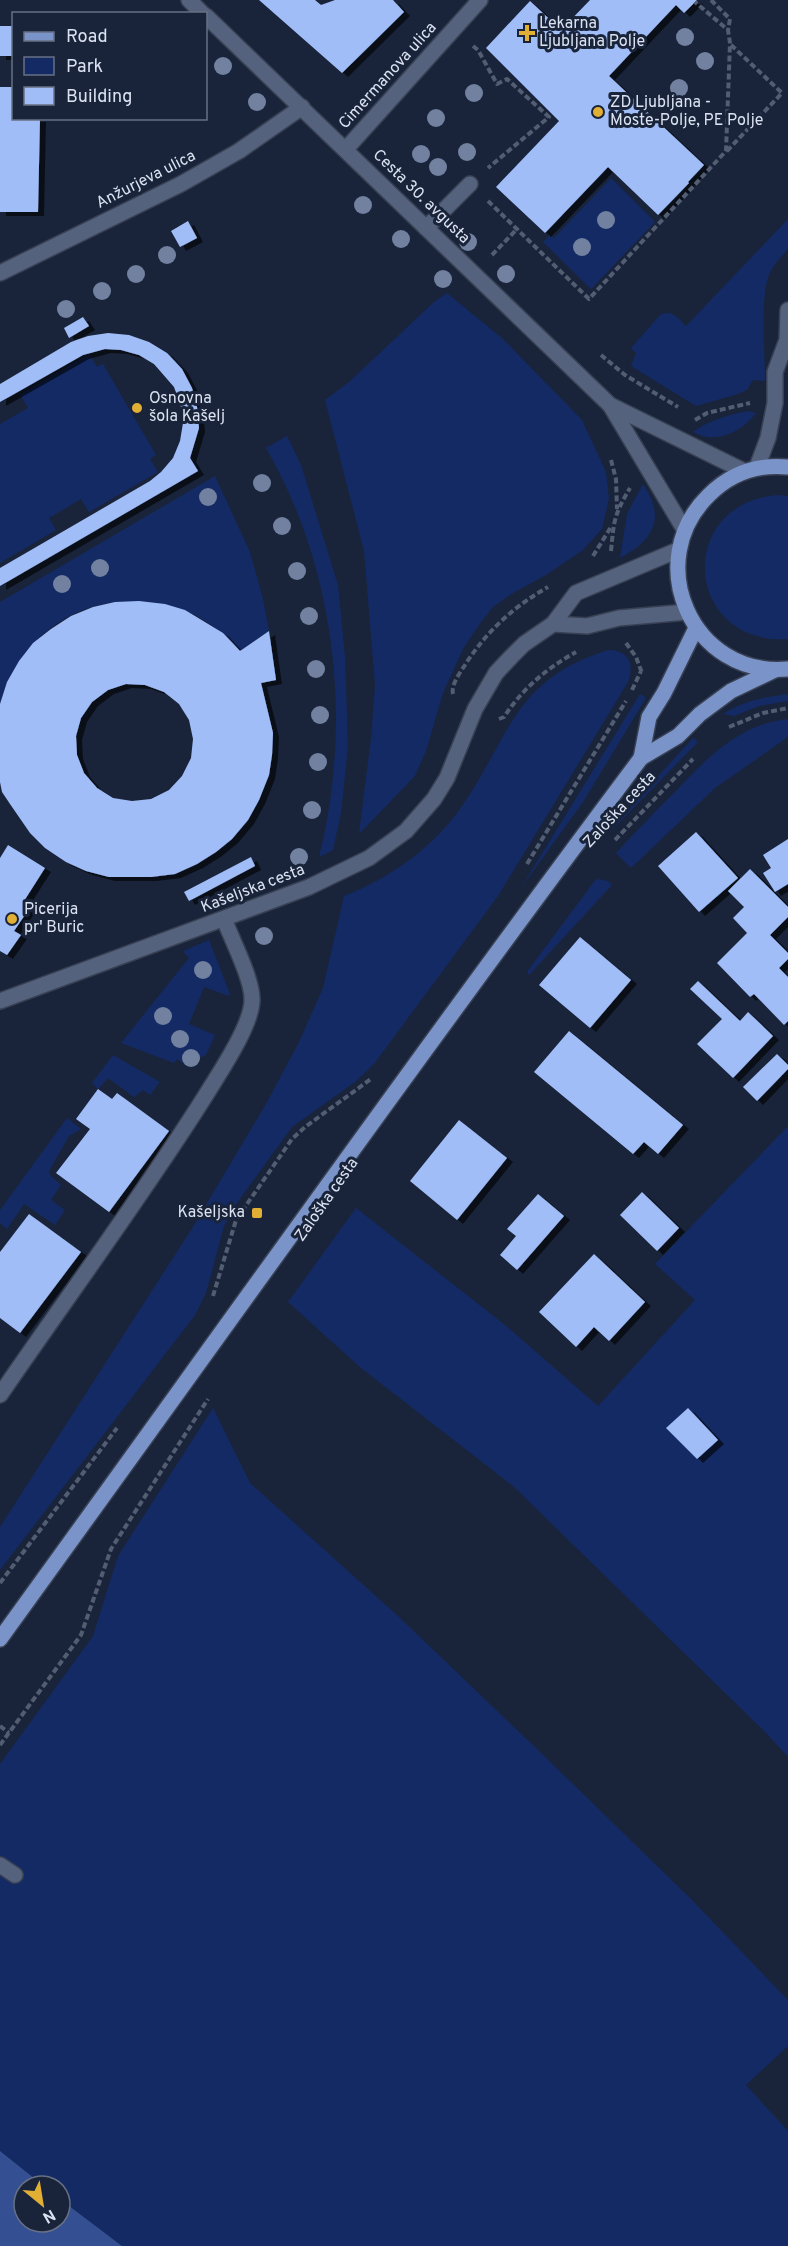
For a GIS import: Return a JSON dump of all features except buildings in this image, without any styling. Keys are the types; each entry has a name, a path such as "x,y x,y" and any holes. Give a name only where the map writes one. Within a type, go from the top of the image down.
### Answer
{"main road":[{"path":"781,670 752,667 731,658 712,645 696,628 687,612 678,582 678,550 684,530 699,505 719,485 751,469 788,467"},
{"name":"Zaloška cesta","path":"641,758 649,717 664,693 696,628"},
{"name":"Zaloška cesta","path":"0,1639 431,1040 641,758 678,736 700,714 731,691 781,670"}],"street":[{"name":"Cesta 30. avgusta","path":"189,0 201,12"},
{"name":"Cimermanova ulica","path":"346,149 480,0"},
{"name":"Cesta 30. avgusta","path":"207,18 610,405 684,530"},
{"name":"Anžurjeva ulica","path":"0,273 180,184 238,152 302,107"},
{"path":"426,228 470,184"},
{"path":"751,469 768,438 775,403 775,372 788,341 788,310"},
{"name":"Cesta 30. avgusta","path":"610,405 751,469"},
{"name":"Kašeljska cesta","path":"2,1003 309,887 369,858 395,840 423,813 440,790 475,709 496,673 524,644 553,624 576,593 678,550"},
{"path":"553,624 587,626 619,618 687,612"},
{"path":"0,1395 179,1138 225,1065 245,1023 252,1000 250,985 224,919"},
{"path":"0,1865 15,1875"}],"path":[{"path":"711,0 730,19 726,151"},
{"path":"695,2 728,30"},
{"path":"472,44 478,50 497,84 507,79 549,117 470,184 589,299 782,93 730,43"},
{"path":"487,260 518,228"},
{"path":"601,355 625,375 681,409"},
{"path":"691,415 700,416 753,403"},
{"path":"692,422 700,416"},
{"path":"609,452 616,479 616,511 611,553"},
{"path":"616,511 632,484"},
{"path":"625,638 627,646 636,657 641,671 647,678"},
{"path":"616,642 627,646"},
{"path":"461,741 504,717 513,703 541,673 580,649"},
{"path":"521,874 631,693 641,671"},
{"path":"722,732 763,713 788,708"},
{"path":"722,724 730,727"},
{"name":"Zaloška cesta","path":"615,840 694,758"},
{"path":"210,1302 236,1220 292,1139 374,1076"},
{"path":"0,1745 81,1635 111,1549 214,1390"},
{"path":"0,1583 124,1420"},
{"path":"0,1726 9,1733"}],"green space":[{"path":"611,178 655,222 591,289 543,242 550,235 554,238"},
{"path":"788,219 788,249 777,261 766,285 765,381 753,380 747,390 696,406 631,366 636,353 631,348 660,315 672,314 686,326"},
{"path":"447,293 503,339 582,420 606,472 609,499 602,529 583,550 493,607 481,622 463,649 443,693 426,751 415,776 359,834 375,685 364,551 325,400 349,382 434,302"},
{"path":"89,354 97,367 103,364 156,455 150,459 158,472 89,512 81,499 49,518 56,530 0,563 0,424 28,408 20,394"},
{"path":"748,411 756,413 736,431 719,437 701,436 693,432 712,421"},
{"path":"287,436 301,465 338,585 345,657 348,746 341,813 333,850 319,857 329,806 335,753 336,700 331,647 322,595 309,544 290,495 266,448"},
{"path":"215,476 250,552 269,631 240,651 215,628 185,611 131,602 105,604 81,611 59,622 40,638 23,656 0,704 0,602"},
{"path":"643,484 654,507 653,527 641,544 620,558 627,514"},
{"path":"778,495 788,496 788,639 754,635 728,621 712,599 705,573 708,546 721,522 744,504"},
{"path":"608,650 621,652 628,659 631,669 628,682 498,896 374,1064 355,1082 292,1127 234,1207 224,1226 206,1293 195,1315 0,1570 0,1527 191,1230 266,1104 299,1042 323,988 344,896 393,871 436,837 460,809 517,714 532,695 551,678 576,663"},
{"path":"640,694 646,698 583,802 521,888"},
{"path":"788,694 788,701 759,706 734,716 723,714 754,700"},
{"path":"788,719 788,737 715,788 631,868 616,853 698,768 725,745 754,728"},
{"path":"693,738 698,742 608,834 640,796"},
{"path":"596,879 608,881 612,885 529,975 527,972"},
{"path":"209,940 230,994 229,996 204,987 189,1024 215,1035 206,1055 184,1064 177,1059 174,1063 121,1043 189,958 183,951"},
{"path":"113,1055 160,1082 150,1095 143,1090 134,1097 108,1078 98,1089 92,1083"},
{"path":"67,1118 81,1129 69,1136 49,1171 50,1175 61,1185 51,1200 65,1210 55,1225 24,1204 7,1229 0,1223 0,1210"},
{"path":"788,1126 788,1757 513,1486 361,1368 288,1302 356,1208 505,1325 598,1406 695,1300 655,1264"},
{"path":"213,1408 250,1483 398,1616 537,1749 690,1898 788,2000 788,2046 746,2085 788,2131 788,2246 122,2246 72,2208 72,2174 29,2174 0,2151 0,1764 93,1636 118,1556"}],"shaded area":[{"path":"0,2151 29,2174 12,2174 12,2234 72,2234 72,2208 122,2246 0,2246"}],"place":[{"name":"Lekarna Ljubljana Polje","path":"527,33"},
{"name":"ZD Ljubljana - Moste-Polje, PE Polje","path":"598,112"},
{"name":"Osnovna šola Kašelj","path":"137,408"},
{"name":"Picerija pr' Buric","path":"12,919"},
{"name":"Kašeljska","path":"257,1213"}]}
